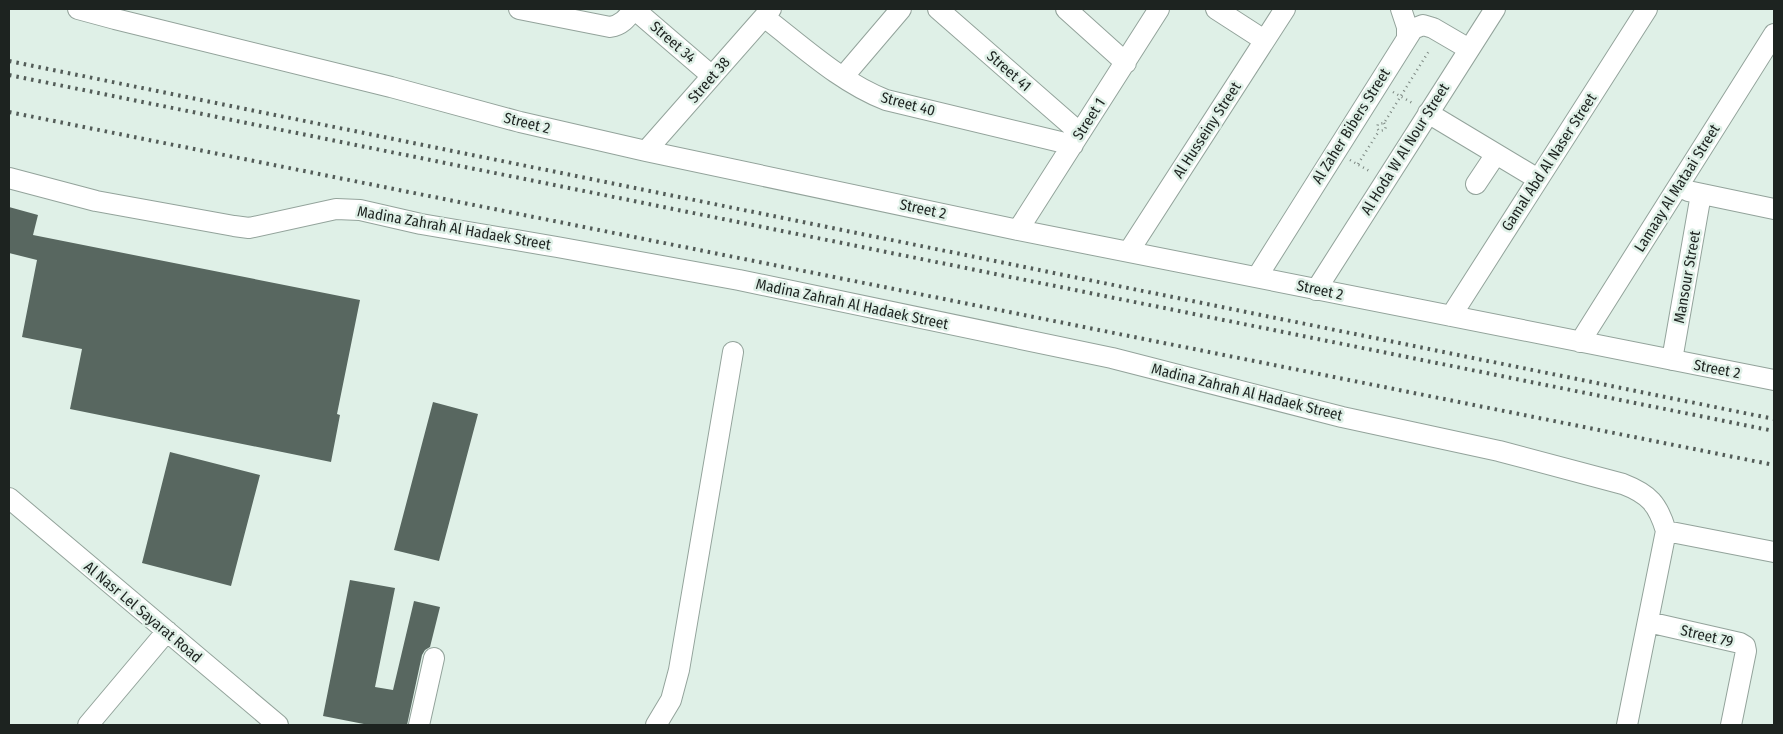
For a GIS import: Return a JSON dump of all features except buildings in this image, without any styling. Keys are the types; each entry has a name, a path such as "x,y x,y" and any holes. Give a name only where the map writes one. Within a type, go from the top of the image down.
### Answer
{"street":[{"name":"Street 2","path":"78,9 391,87 520,122 646,151 1018,230 1774,380"},
{"path":"135,24 149,9"},
{"path":"519,9 610,27 618,26 634,9"},
{"name":"Street 34","path":"634,9 712,76"},
{"path":"843,77 901,9"},
{"name":"Street 41","path":"938,9 1076,139"},
{"path":"1066,9 1126,63"},
{"name":"Street 1","path":"1018,230 1159,9"},
{"path":"1216,9 1264,40"},
{"name":"Al Husseiny Street","path":"1129,251 1285,9"},
{"path":"1401,9 1407,27 1407,38"},
{"name":"Al Hoda W Al Nour Street","path":"1316,290 1495,9"},
{"name":"Gamal Abd Al Naser Street","path":"1451,316 1647,9"},
{"name":"Street 40","path":"767,13 843,77 860,88 886,100 1076,139"},
{"name":"Street 38","path":"646,151 767,13"},
{"name":"Al Zaher Bibers Street","path":"1257,277 1413,29 1423,26 1433,28 1469,49"},
{"name":"Lamaay Al Mataai Street","path":"1580,342 1677,188 1767,58 1774,34"},
{"path":"1428,113 1538,179"},
{"path":"1476,184 1496,154"},
{"name":"Madina Zahrah Al Hadaek Street","path":"9,178 96,201 250,228 336,209 360,210 421,224 739,280 1112,358 1342,416 1499,451 1623,484 1639,490 1652,501 1661,515 1666,531"},
{"path":"1677,188 1774,209"},
{"name":"Mansour Street","path":"1672,360 1701,194"},
{"path":"656,725 671,700 680,670 733,352"},
{"name":"Al Nasr Lel Sayarat Road","path":"9,498 278,725"},
{"path":"1627,725 1666,531 1774,552"},
{"name":"Street 79","path":"1648,622 1740,643 1745,646 1746,651 1731,725"},
{"path":"88,725 166,632"},
{"path":"419,725 434,658"}],"path":[{"path":"1379,131 1385,130 1386,126 1384,123 1429,51"},
{"path":"1378,83 1428,113"},
{"path":"1358,164 1379,131 1377,128 1378,124 1384,123"},
{"path":"1335,151 1385,180"}],"railway":[{"path":"9,61 1774,419"},
{"path":"9,75 1774,431"},
{"path":"9,112 1774,465"}]}
